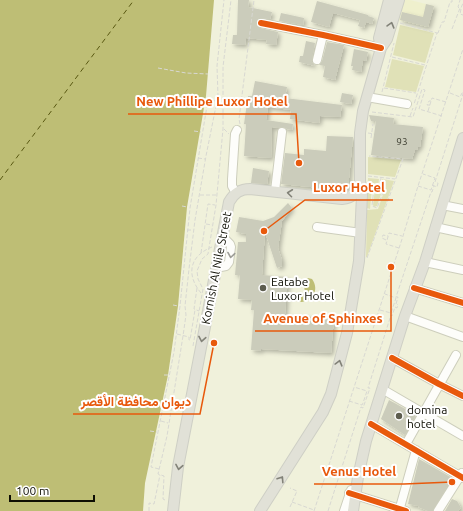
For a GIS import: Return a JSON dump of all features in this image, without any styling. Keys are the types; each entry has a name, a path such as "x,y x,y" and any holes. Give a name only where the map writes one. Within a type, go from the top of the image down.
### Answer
{"main road":[{"path":"381,48 379,38 389,0"},
{"path":"260,511 318,421 327,403 348,329 359,261 362,195 359,143 363,111 381,48 387,39 398,0"},
{"path":"353,511 352,494 358,477 364,447 414,288 425,262 463,138"},
{"path":"342,199 354,195 358,189 360,178"},
{"path":"236,193 242,190 250,189 342,199 354,204 361,210"},
{"name":"Kornish Al Nile Street","path":"174,511 178,467 206,297 216,268 227,205 230,198 236,193"}],"street":[{"path":"261,23 381,48"},
{"path":"317,60 323,35"},
{"path":"367,97 407,104"},
{"path":"236,193 232,186 232,179 235,134 238,130"},
{"path":"275,191 282,132"},
{"path":"442,205 463,209"},
{"path":"317,227 360,233"},
{"path":"435,227 463,233"},
{"path":"425,262 463,270"},
{"path":"414,288 463,303"},
{"path":"405,316 463,337"},
{"path":"406,444 456,355"},
{"path":"392,358 463,396"},
{"path":"382,389 463,436"},
{"path":"371,424 462,475 438,511"},
{"path":"344,511 352,494 401,510 416,450"}],"path":[{"path":"149,511 149,503 154,504 160,475 158,474 169,423 184,336 186,299 194,230 205,159 218,96 217,66 224,0"},
{"path":"192,351 199,311 206,297 198,279 197,270 200,263 208,254 216,205 223,129 223,67 231,0"},
{"path":"238,130 240,127 254,0"},
{"path":"410,116 437,33 442,22 444,22 452,0"},
{"path":"460,0 458,7 460,8 460,14 463,15"},
{"path":"452,29 463,3"},
{"path":"399,23 437,33"},
{"path":"381,99 394,43"},
{"path":"292,502 314,511 463,49"},
{"path":"391,57 427,65"},
{"path":"158,68 186,73 208,74"},
{"path":"383,88 418,93"},
{"path":"363,111 413,117 422,89 425,90 419,109 442,116"},
{"path":"449,93 460,97 463,93"},
{"path":"379,310 391,314 398,297 396,297 430,192 432,192 463,93"},
{"path":"218,96 223,96"},
{"path":"428,112 430,105 428,104 429,101 431,102 432,98 446,102"},
{"path":"159,469 151,467 161,421 176,334 187,230 197,158 208,100 217,101"},
{"path":"371,138 373,134 373,124"},
{"path":"194,131 201,132"},
{"path":"366,133 373,134"},
{"path":"359,261 366,261 403,159 368,156"},
{"path":"197,158 205,159"},
{"path":"418,186 431,190 433,186 437,187 438,183 434,182 435,178 422,174"},
{"path":"360,178 396,179"},
{"path":"379,188 381,178"},
{"path":"379,188 384,191 378,207 373,208 373,189 379,188"},
{"path":"200,195 217,195"},
{"path":"201,254 208,204 216,205"},
{"path":"182,206 187,207"},
{"path":"205,224 212,225"},
{"path":"187,230 194,230"},
{"path":"387,240 382,238 383,235 388,236 389,233 403,236"},
{"path":"388,236 386,244 399,248"},
{"path":"206,297 197,288 190,269 201,254 221,240"},
{"path":"176,334 189,337 190,340 197,288"},
{"path":"384,294 396,298 395,304 398,305 397,308 394,307"},
{"path":"181,298 186,299"},
{"path":"173,305 178,306"},
{"path":"349,401 362,405 370,388 368,388 370,380 394,307"},
{"path":"195,310 199,311"},
{"path":"164,375 168,376"},
{"path":"328,511 361,407 363,408 367,391 354,387"},
{"path":"161,421 169,423"},
{"path":"150,431 157,432"},
{"path":"160,475 164,476 163,499 167,500"},
{"path":"290,488 297,491 290,507"}],"shaded area":[{"path":"0,0 214,0 206,96 187,207 178,306 168,375 145,483 143,511 0,511"},
{"path":"400,0 410,0 434,6 428,27 394,19"},
{"path":"400,25 434,33 425,63 393,55"},
{"path":"392,59 424,66 416,92 385,87"},
{"path":"368,157 401,160 395,177 368,174"},
{"path":"368,178 379,179 378,187 372,187 370,209 367,208"},
{"path":"382,179 394,181 366,257 367,210 378,209 385,189 380,187"},
{"path":"375,189 382,191 377,206 374,207 373,205"},
{"path":"308,278 312,279 315,293 306,301 296,301 296,298 305,292 304,281"}],"building":[{"path":"238,0 249,0 248,7 272,12 270,19 259,18 256,24 260,28 278,32 276,45 266,44 267,40 246,38 245,45 232,44 233,35 237,35"},
{"path":"317,1 368,15 374,18 372,24 366,22 364,28 358,26 360,20 333,13 329,27 311,22"},
{"path":"426,4 434,6 428,27 400,20 402,12 423,17"},
{"path":"281,13 304,18 303,25 279,21"},
{"path":"306,41 315,43 312,62 315,66 299,62 300,56 303,56"},
{"path":"327,42 344,45 335,80 323,77 325,66 319,65 322,61"},
{"path":"354,49 368,52 366,61 363,60 361,72 352,70 353,66 351,66"},
{"path":"255,81 287,87 285,98 342,105 340,117 320,116 319,123 290,119 291,110 268,107 266,120 293,124 292,130 283,127 272,127 271,158 244,156 246,124 244,124 248,96 252,96"},
{"path":"342,93 353,95 351,104 340,102"},
{"path":"369,115 394,118 393,124 423,127 420,147 415,150 412,159 371,155 376,121 371,121"},
{"path":"327,136 353,137 348,189 281,184 285,153 304,155 304,149 326,151"},
{"path":"253,168 269,171 267,184 251,183"},
{"name":"Eatabe Luxor Hotel","path":"288,203 292,208 282,221 278,248 282,260 282,266 277,268 265,232 262,275 288,277 285,315 334,318 331,353 261,349 261,351 251,350 254,310 251,310 252,300 238,299 240,275 235,275 238,242 246,242 246,234 236,232 239,217 263,221 274,217"},
{"name":"domina hotel","path":"389,400 416,415 405,435 381,419"},
{"path":"419,459 452,478 433,511 428,511 418,507 419,506 408,504"},
{"path":"452,499 457,501 461,508 458,511 445,511"}],"ferry route":[{"path":"0,180 134,0"}],"cycle path":[{"path":"261,23 381,48"},
{"path":"414,288 463,303"},
{"path":"392,358 463,396"},
{"path":"371,424 463,478"},
{"path":"349,493 406,511"}],"place":[{"name":"New Phillipe Luxor Hotel","path":"299,163"},
{"name":"Luxor Hotel","path":"264,231"},
{"name":"Avenue of Sphinxes","path":"391,267"},
{"name":"Eatabe Luxor Hotel","path":"263,288"},
{"name":"ديوان محافظة الأقصر","path":"214,343"},
{"name":"domina hotel","path":"399,416"},
{"name":"Venus Hotel","path":"452,482"}]}
